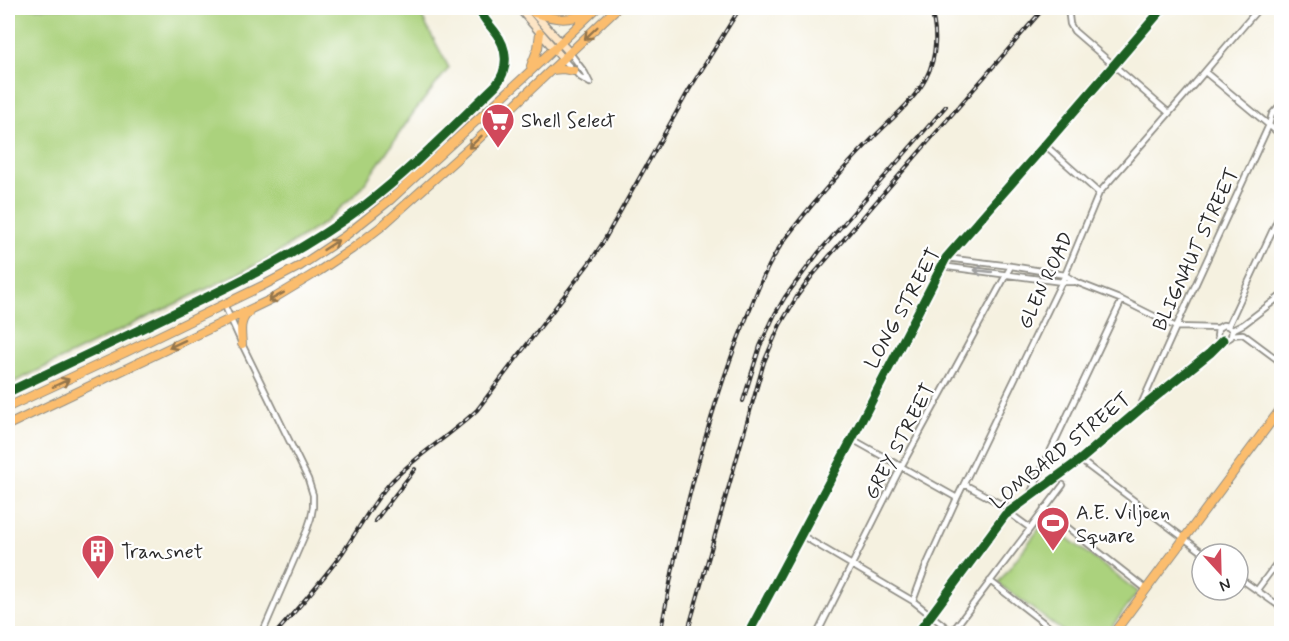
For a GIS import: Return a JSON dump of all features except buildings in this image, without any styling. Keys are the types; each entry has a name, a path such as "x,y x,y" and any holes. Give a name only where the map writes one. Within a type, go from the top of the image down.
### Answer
{"main road":[{"path":"519,8 540,33 557,44"},
{"path":"8,425 276,297 352,249 382,226 471,146 617,8"},
{"path":"532,10 565,20 595,9"},
{"path":"8,407 282,276 345,236 369,218 522,79 595,9"},
{"path":"532,10 567,56"},
{"path":"522,79 533,64 540,33"},
{"path":"551,70 574,71"},
{"path":"310,259 319,271"},
{"path":"242,344 242,322 254,308"},
{"path":"1113,633 1281,407"}],"street":[{"path":"8,392 277,262 335,226 365,204 404,172 501,79 506,64 504,50 498,36 479,8"},
{"path":"1068,8 1070,24 1074,31 1169,113"},
{"name":"LONG STREET","path":"748,633 946,258 1163,8"},
{"name":"GLEN ROAD","path":"913,601 957,498 1062,282 1100,193 1259,8"},
{"path":"567,56 585,73 590,83 579,77 567,56"},
{"path":"1205,72 1281,136"},
{"name":"BLIGNAUT STREET","path":"1139,410 1272,114 1281,103"},
{"path":"1045,145 1100,193"},
{"path":"1218,328 1217,336 1223,340 1228,339 1281,210"},
{"path":"946,258 1065,275 1176,327 1218,328 1223,325 1243,334 1281,363"},
{"name":"GREY STREET","path":"817,633 901,467 1011,266"},
{"path":"941,267 1076,282"},
{"path":"1230,330 1244,324 1281,295"},
{"path":"1029,497 1122,300"},
{"path":"224,304 305,470 313,495 311,518 307,531 262,633"},
{"name":"LOMBARD STREET","path":"917,633 1000,519 1080,460 1223,340"},
{"path":"852,439 957,498"},
{"path":"1080,460 1190,542"},
{"path":"964,484 1010,511 1030,528"},
{"path":"801,535 913,601 953,633 1063,485"},
{"path":"1044,509 1146,589"},
{"path":"1257,590 1281,556"},
{"path":"990,581 1058,633"},
{"path":"1250,585 1281,608"}],"green space":[{"path":"8,8 417,8 449,68 414,112 361,189 324,223 268,259 8,385"},
{"name":"A.E. Viljoen Square","path":"1045,521 1138,592 1107,633 1065,633 998,583"}],"railway":[{"path":"275,634 335,563 389,484 477,410 590,262 689,90 740,8"},
{"path":"660,634 683,521 706,434 728,365 759,287 780,247 806,212 909,102 926,78 930,70 935,43 933,16 930,8"},
{"path":"687,634 764,362 780,325 812,276 1044,8"},
{"path":"743,401 760,346 785,297 819,252 946,106"},
{"path":"375,521 415,469"}],"cycle path":[{"path":"8,392 252,275 321,235 365,205 432,147 500,79 505,65 502,45 479,8"},
{"path":"748,634 946,258 1163,8"},
{"path":"917,634 1005,515 1080,460 1223,340"}],"place":[{"name":"Shell Select","path":"498,149"},
{"name":"A.E. Viljoen Square","path":"1053,552"},
{"name":"Transnet","path":"98,580"}]}
